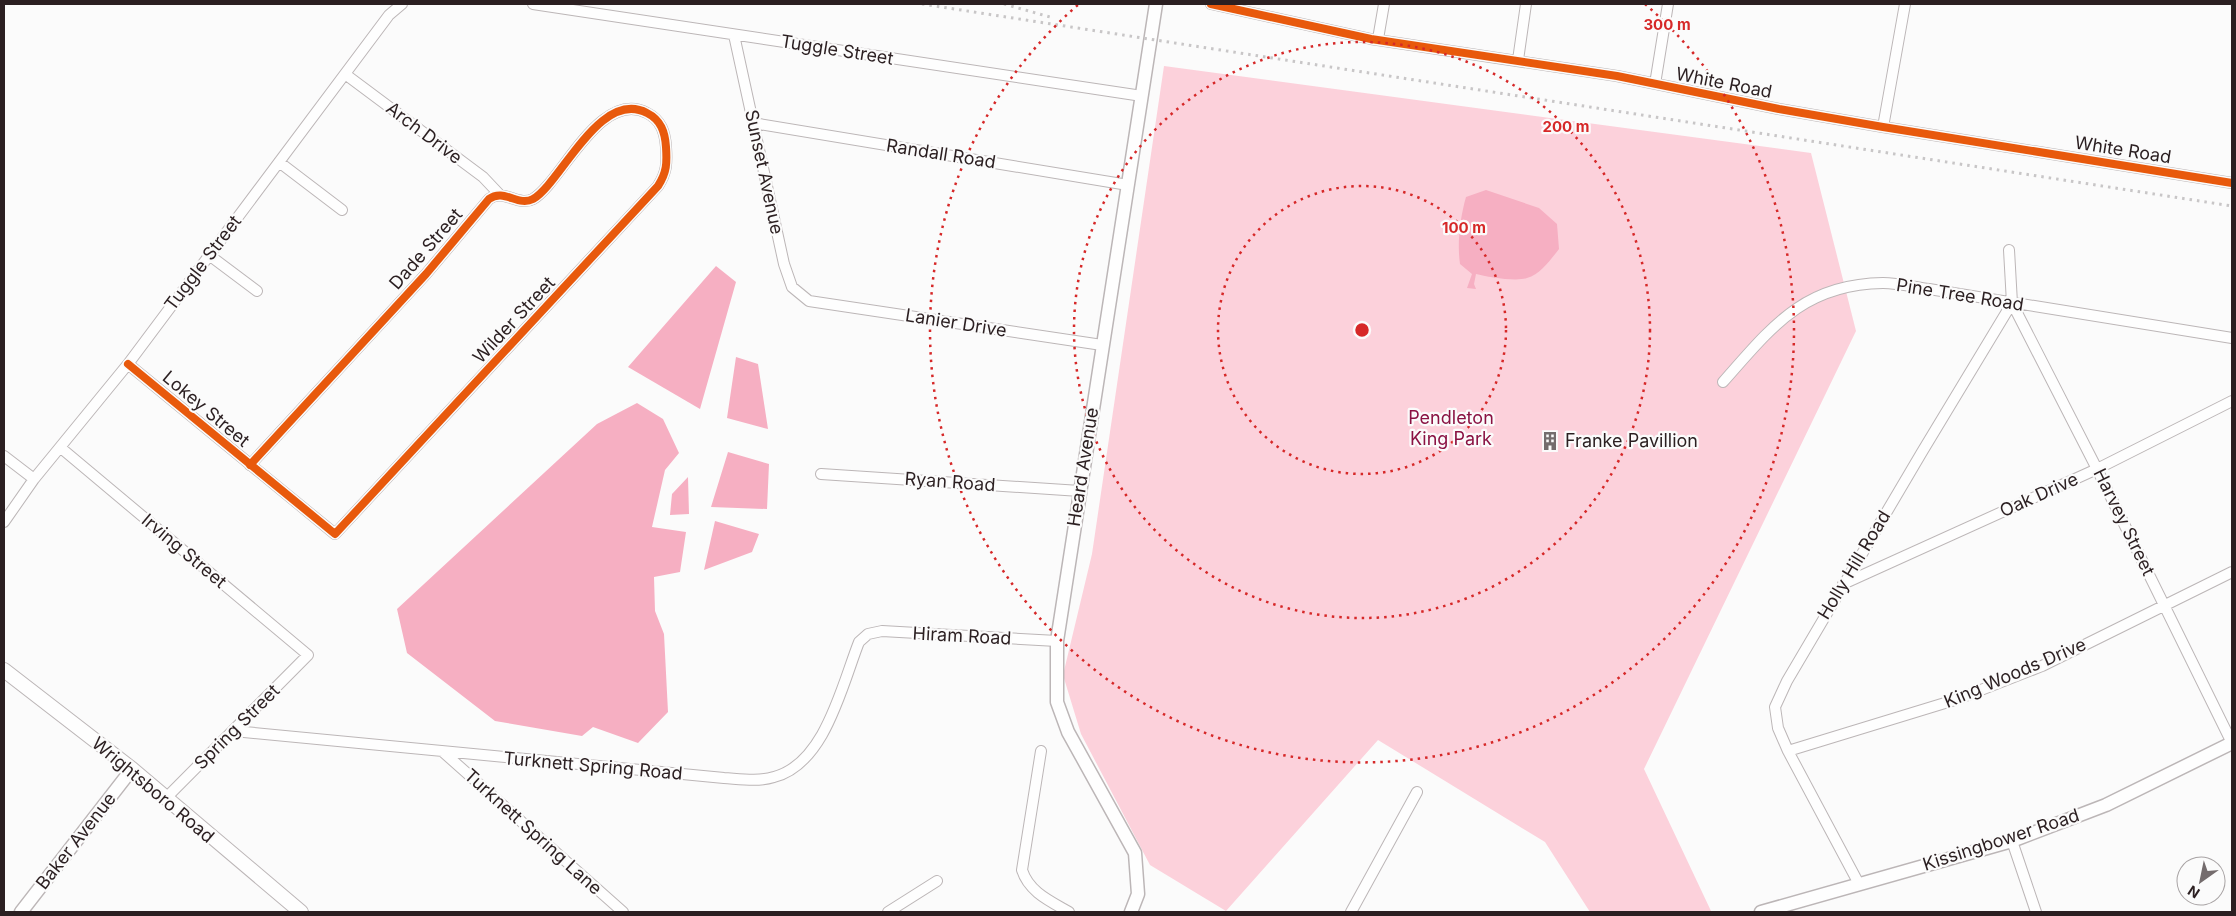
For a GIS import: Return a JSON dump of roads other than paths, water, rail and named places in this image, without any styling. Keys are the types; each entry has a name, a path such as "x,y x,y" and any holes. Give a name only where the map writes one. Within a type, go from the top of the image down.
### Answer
{"main road":[{"name":"Wrightsboro Road","path":"4,670 132,769 165,799 301,912"}],"street":[{"name":"Tuggle Street","path":"4,522 34,479 128,364 389,15 402,4"},
{"name":"Tuggle Street","path":"533,4 1142,96"},
{"name":"Heard Avenue","path":"1131,912 1138,894 1135,853 1068,732 1057,702 1057,641 1156,4"},
{"name":"White Road","path":"1211,4 1371,39 1518,60 1883,128 2232,183"},
{"path":"1378,39 1384,4"},
{"path":"1518,60 1526,4"},
{"path":"1655,84 1668,4"},
{"path":"1883,128 1905,4"},
{"name":"Sunset Avenue","path":"734,34 784,264 792,287 810,300"},
{"name":"Arch Drive","path":"345,74 483,177 500,195"},
{"name":"Wilder Street","path":"335,534 658,186 668,167 665,134 656,118 633,108 626,109 608,117 582,140 544,189 531,200 521,201 500,195"},
{"name":"Randall Road","path":"753,123 1128,185"},
{"path":"279,162 342,210"},
{"name":"Dade Street","path":"250,465 426,274 483,205 495,195 500,195"},
{"path":"2009,250 2012,303"},
{"path":"209,255 257,292"},
{"name":"Pine Tree Road","path":"1722,382 1777,322 1803,304 1834,290 1884,283 2232,338"},
{"name":"Lanier Drive","path":"810,300 1102,345"},
{"name":"Harvey Street","path":"2012,303 2165,605 2232,744"},
{"name":"Holly Hill Road","path":"1859,884 1788,751 1778,728 1775,707 1787,681 1843,584 2012,303"},
{"name":"Lokey Street","path":"128,364 335,534"},
{"name":"Oak Drive","path":"1843,584 2097,469 2232,401"},
{"name":"Irving Street","path":"61,448 308,655"},
{"path":"4,456 34,479"},
{"name":"Ryan Road","path":"821,474 1080,491"},
{"name":"King Woods Drive","path":"1788,751 1958,699 2042,666 2232,572"},
{"name":"Hiram Road","path":"868,634 882,631 1057,641"},
{"name":"Turknett Spring Road","path":"234,731 732,778 774,778 800,765 820,740 859,642 868,634"},
{"name":"Spring Street","path":"165,799 308,655"},
{"name":"Kissingbower Road","path":"1761,912 2012,841 2106,805 2232,744"},
{"path":"1041,750 1022,870 1026,882 1034,891 1069,912"},
{"name":"Turknett Spring Lane","path":"442,752 623,912"},
{"name":"Baker Avenue","path":"21,912 132,769"},
{"path":"1351,912 1417,792"},
{"path":"2012,841 2036,912"},
{"path":"888,912 937,881"}],"railway":[{"path":"922,4 2232,206"},
{"path":"1004,4 1050,17"}],"place":[{"name":"Franke Pavillion","path":"1550,441"}],"park label":[{"name":"Pendleton King Park","path":"1451,428"}]}
